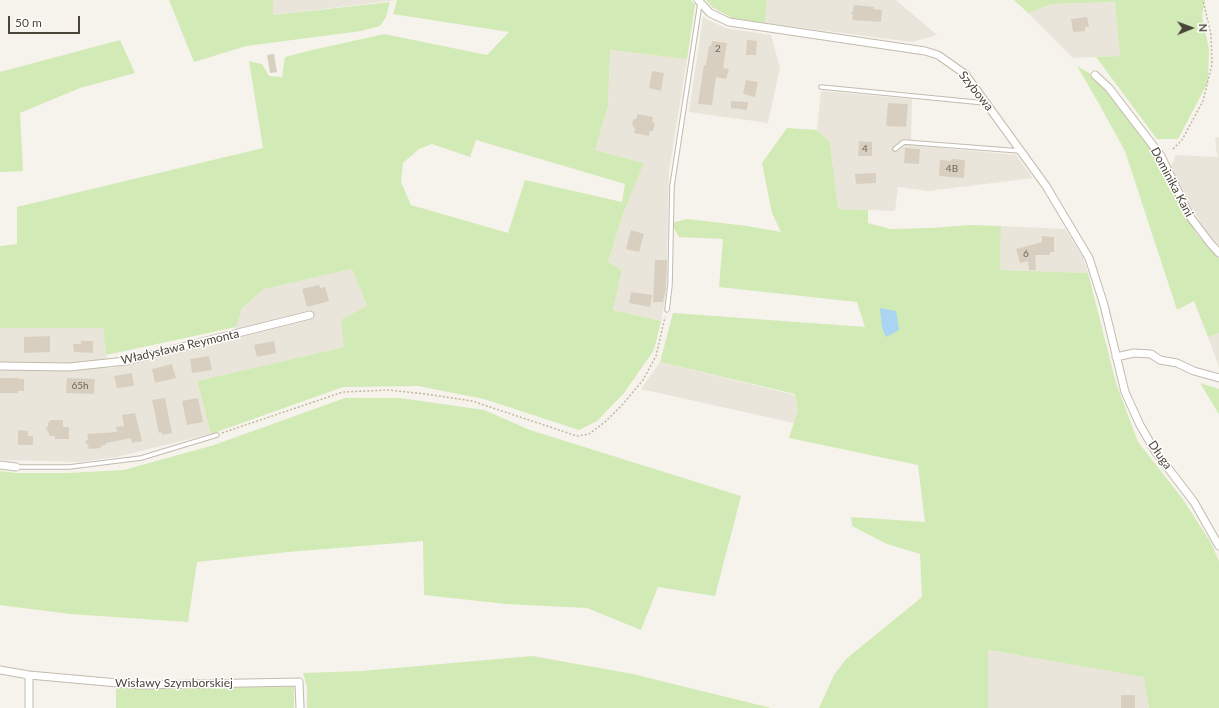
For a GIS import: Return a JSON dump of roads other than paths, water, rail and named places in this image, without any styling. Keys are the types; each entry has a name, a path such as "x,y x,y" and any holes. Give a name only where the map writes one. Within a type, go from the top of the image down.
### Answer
{"street":[{"name":"Szybowa","path":"699,1 710,13 729,22 925,51 938,55 965,74 1046,186 1088,258 1104,305 1116,357"},
{"name":"Dominika Kani","path":"1095,75 1109,88 1161,156 1191,218 1219,253"},
{"name":"Władysława Reymonta","path":"0,366 69,367 126,361 310,315"},
{"path":"1116,357 1134,353 1151,354 1160,360 1177,363 1194,371 1219,378"},
{"name":"Długa","path":"1116,357 1125,392 1140,425 1155,451 1194,502 1219,546"},
{"path":"0,466 16,467"},
{"name":"Wisławy Szymborskiej","path":"0,670 29,675 140,685 299,682 300,708"},
{"path":"29,675 30,708"}],"lane":[{"path":"667,310 670,284 672,186 699,1"},
{"path":"822,87 986,103"},
{"path":"895,149 904,142 1021,151"},
{"path":"16,467 69,467 141,458 217,435"}],"water":[{"path":"880,308 896,311 899,330 886,337 882,328"}]}
